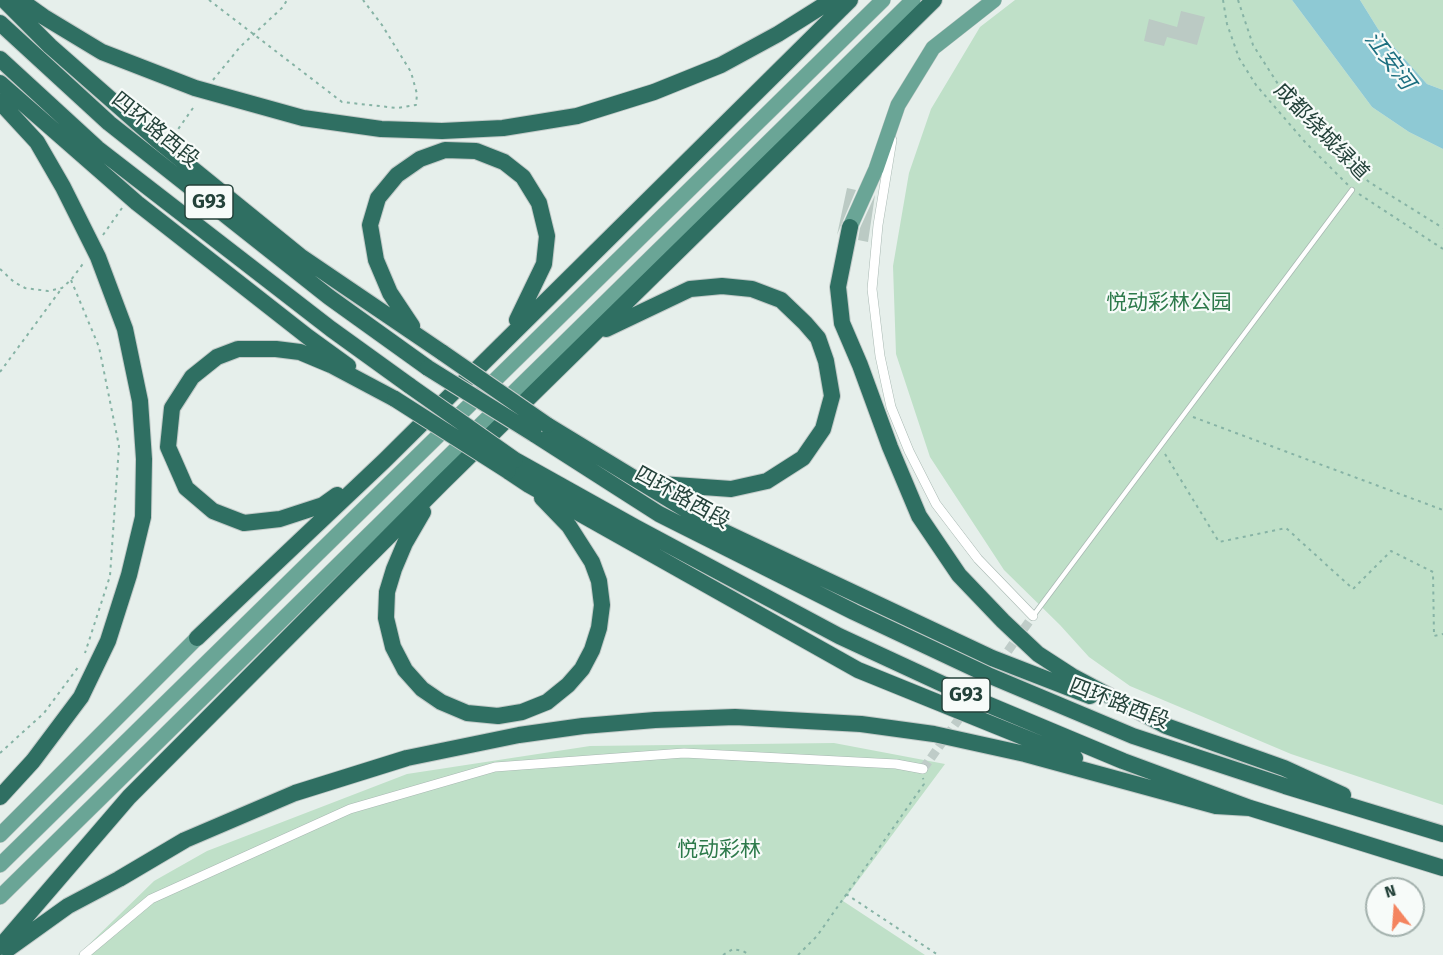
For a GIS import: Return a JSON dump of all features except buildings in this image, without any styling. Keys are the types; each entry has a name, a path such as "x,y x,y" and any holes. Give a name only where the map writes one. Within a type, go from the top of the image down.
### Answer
{"highway":[{"path":"4,0 50,46 157,140 300,256 443,353 541,430 601,459 661,484 731,489 767,481 803,458 823,429 832,396 826,362 818,338 781,300 752,290 722,286 690,289 594,335"},
{"path":"20,0 102,52 195,88 303,118 381,129 442,131 503,128 577,116 654,92 721,65 778,34 832,0"},
{"path":"197,638 384,460 850,0"},
{"path":"0,947 129,797 443,482 934,0"},
{"name":"四环路西段","path":"0,23 109,123 329,297 428,368 541,430 659,514 854,612 988,675 1133,735 1285,786 1443,834"},
{"name":"G93","path":"0,59 97,148 410,386 511,466 635,527 839,636 975,699 1123,761 1250,808 1443,868"},
{"path":"0,82 137,203 308,337 395,399"},
{"path":"0,102 37,142 63,187 98,257 125,329 140,401 144,459 143,517 129,575 108,641 81,697 33,761 0,796"},
{"path":"420,337 390,293 376,260 370,225 378,198 397,175 420,159 445,150 476,152 504,162 523,177 540,203 547,236 544,264 509,335"},
{"path":"850,227 838,287 842,323 919,516 959,575 1038,654 1072,676 1166,726"},
{"path":"384,460 323,505 280,519 244,523 213,511 186,488 168,447 172,408 192,377 217,357 238,349 276,349 300,352 331,365 395,399 511,466 569,526 592,562 599,581 601,597 599,628 592,650 582,669 568,685 547,702 522,712 498,716 467,713 441,702 422,689 405,670 397,655 386,618 387,592 394,568 418,519 443,482"},
{"path":"601,459 716,528 992,658 1166,726 1284,768 1401,821"},
{"path":"529,485 858,670 1165,792"},
{"path":"0,955 68,906 185,840 244,813 295,793 406,758 519,735 572,727 655,720 735,717 861,724 934,734 1025,754 1216,806 1250,808"}],"main road":[{"path":"0,865 883,0"},
{"path":"0,897 913,0"},
{"path":"850,227 876,169 898,105 933,48 994,0"},
{"path":"0,835 197,638"}],"street":[{"path":"898,105 878,225 872,289 880,356 891,407 909,451 936,504 978,560 1033,616"},
{"path":"84,955 151,899 350,809 495,767 684,753 896,764 923,769"}],"lane":[{"path":"1033,616 1352,190"}],"path":[{"path":"209,0 342,102 397,108 416,105 417,94 411,72 382,25 363,0"},
{"path":"213,80 240,47 283,7 286,0"},
{"name":"成都绕城绿道","path":"1223,0 1227,24 1239,58 1256,85 1305,142 1352,190 1443,249"},
{"path":"1238,0 1253,45 1292,106 1369,182 1443,228"},
{"path":"172,137 193,108"},
{"path":"103,235 124,205"},
{"path":"0,372 85,260"},
{"path":"0,269 25,288 48,291 62,288"},
{"path":"0,753 44,713 83,661 110,576 119,446 99,346 71,280"},
{"path":"1184,414 1443,510"},
{"path":"1160,446 1219,542 1286,528 1353,589 1391,551 1433,572 1434,636 1443,634"},
{"path":"798,955 817,936 924,784 923,769"},
{"path":"846,894 938,955"},
{"path":"723,955 733,949 750,955"}],"green space":[{"name":"悦动彩林公园","path":"1015,0 1292,0 1372,107 1409,132 1443,149 1443,805 1291,754 1130,686 1089,657 1004,570 930,457 896,354 893,266 909,173 931,109 980,27"},
{"path":"1360,0 1443,0 1443,90 1427,84 1378,29"},
{"name":"悦动彩林","path":"834,743 945,764 843,901 925,955 78,955 154,881 207,851 407,774 590,746"}],"water":[{"name":"江安河","path":"1292,0 1360,0 1378,29 1427,84 1443,90 1443,149 1409,132 1372,107"}],"tunnel":[{"path":"1000,662 1033,616"},
{"path":"923,769 992,673"}]}
